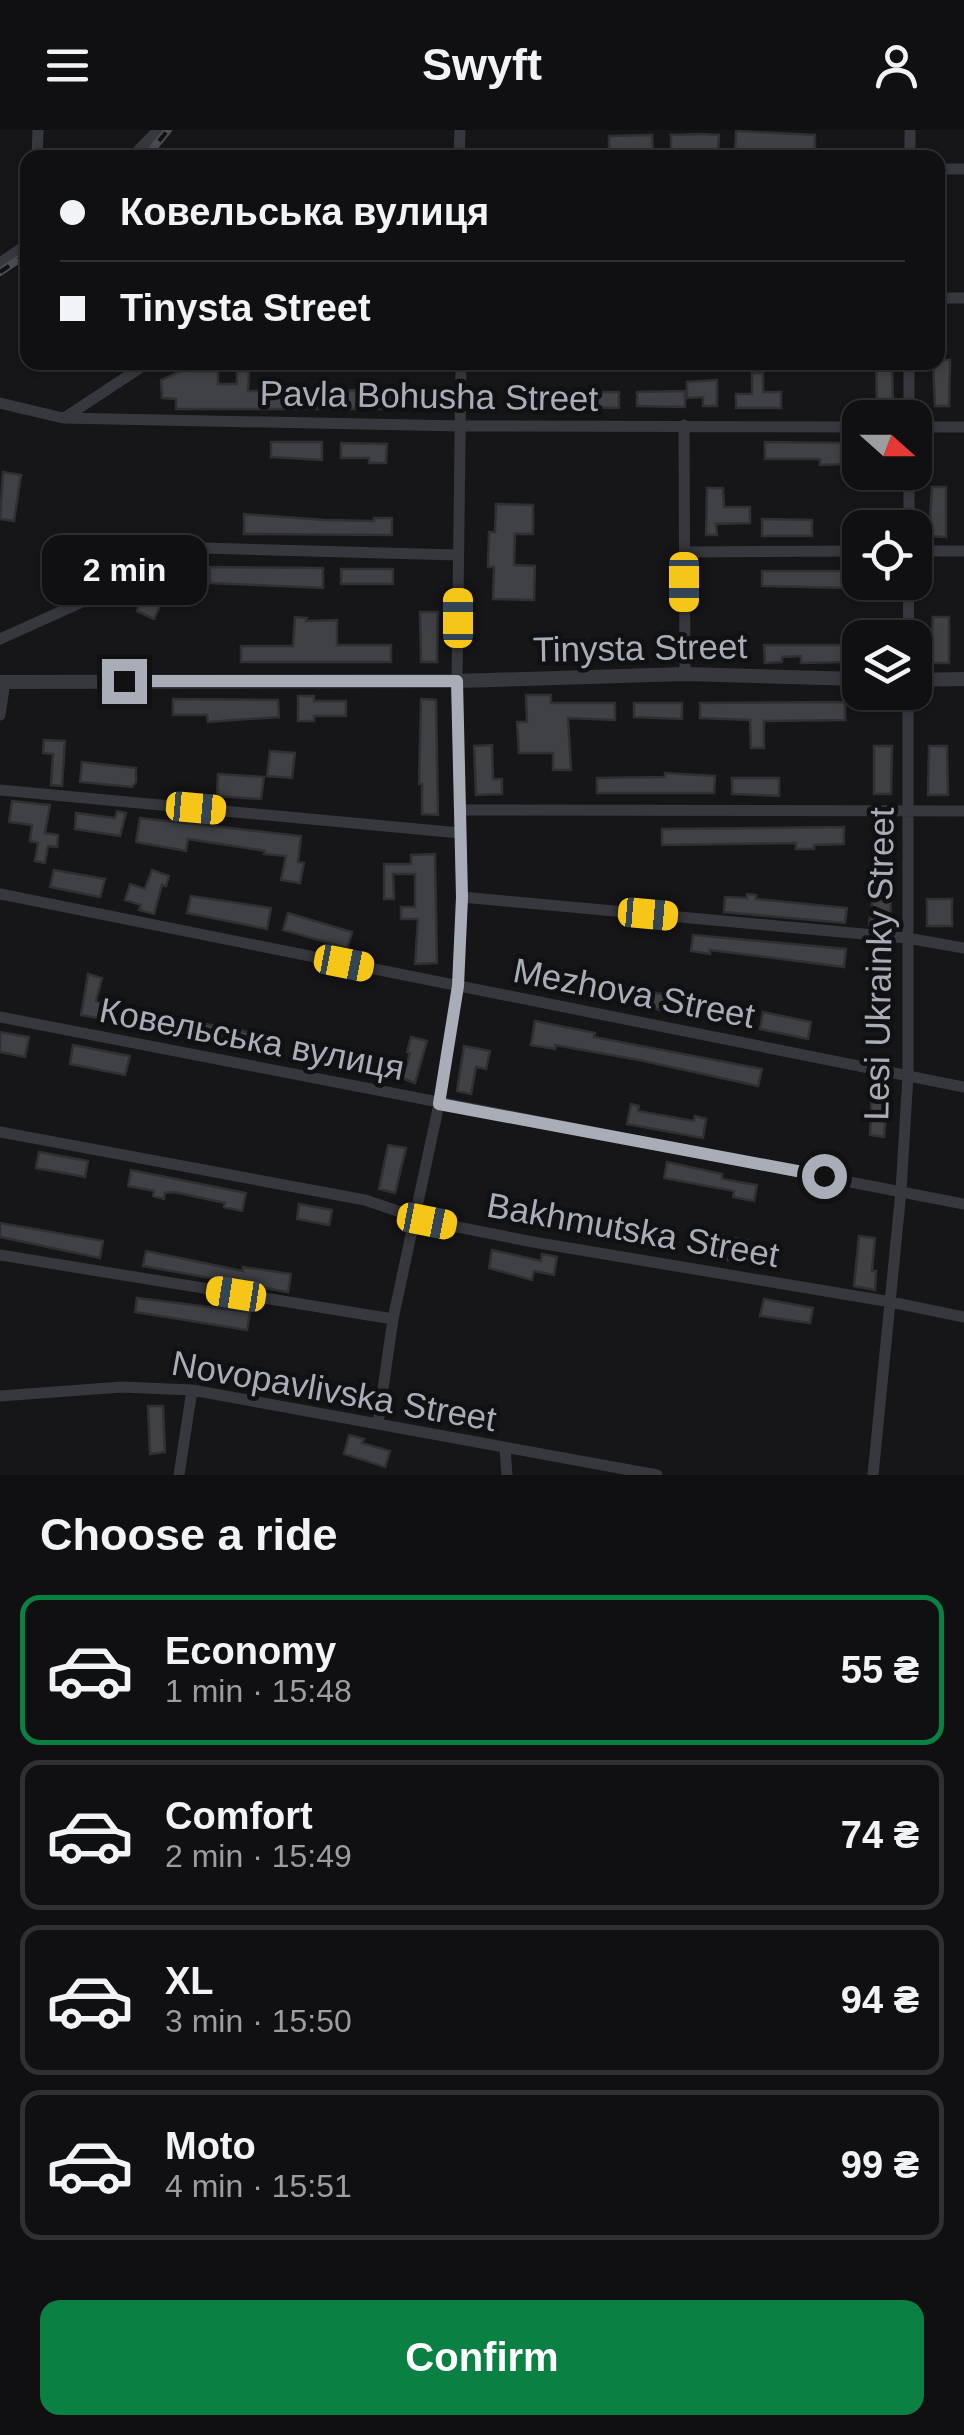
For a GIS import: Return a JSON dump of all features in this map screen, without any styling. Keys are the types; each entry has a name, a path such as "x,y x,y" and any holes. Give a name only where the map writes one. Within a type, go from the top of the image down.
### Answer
{"street":[{"path":"139,150 158,130"},
{"path":"63,418 136,370"},
{"path":"378,1423 393,1320 439,1104 458,986 462,897 457,681 460,370"},
{"path":"909,370 909,400"},
{"name":"Pavla Bohusha Street","path":"0,403 63,418 462,426 842,427"},
{"path":"684,425 684,674"},
{"path":"932,427 964,427"},
{"path":"0,639 202,548 458,555"},
{"path":"684,552 842,551"},
{"path":"932,551 964,551"},
{"name":"Tinysta Street","path":"3,682 457,681 684,674 842,678"},
{"path":"932,680 964,679"},
{"path":"0,716 3,682"},
{"name":"Lesi Ukrainky Street","path":"873,1475 901,1190 908,1075 908,710"},
{"path":"0,790 460,833"},
{"path":"461,810 964,811"},
{"name":"Mezhova Street","path":"0,894 964,1086"},
{"path":"462,897 908,938 964,948"},
{"name":"Ковельська вулиця","path":"0,1017 964,1204"},
{"name":"Bakhmutska Street","path":"0,1132 365,1200 416,1217 533,1242 891,1302 964,1318"},
{"path":"0,1255 393,1320"},
{"name":"Novopavlivska Street","path":"0,1396 122,1386 192,1390 657,1475"},
{"path":"179,1475 192,1390"},
{"path":"505,1448 507,1475"}],"building":[{"path":"736,131 815,135 815,150 735,150"},
{"path":"652,135 653,150 609,150 609,136"},
{"path":"671,135 719,135 718,150 671,150"},
{"path":"945,360 950,360 949,406 935,406 933,370 945,370"},
{"path":"183,370 218,371 218,384 237,384 237,371 249,371 248,391 396,390 396,409 176,409 176,399 162,398 161,380"},
{"path":"876,370 892,370 893,400 877,400"},
{"path":"752,373 763,373 763,392 781,392 781,408 736,408 736,394 752,394"},
{"path":"717,380 717,406 703,406 703,397 687,398 687,382"},
{"path":"685,391 685,407 637,406 637,392"},
{"path":"574,392 619,392 619,408 574,407"},
{"path":"271,442 322,442 322,460 271,457"},
{"path":"765,442 841,443 841,464 820,465 820,459 765,459"},
{"path":"341,443 387,444 386,463 369,463 369,458 341,458"},
{"path":"3,472 21,475 14,521 0,519"},
{"path":"932,487 946,487 946,537 932,536"},
{"path":"707,488 723,488 724,507 750,507 750,523 716,524 717,535 706,535"},
{"path":"496,504 533,505 533,534 515,534 514,565 535,566 534,600 493,599 494,567 488,567 489,532 495,532"},
{"path":"244,514 325,520 392,518 392,535 244,534"},
{"path":"762,519 812,520 812,536 762,536"},
{"path":"133,543 141,560 70,596 65,586 96,566 119,558 116,550"},
{"path":"210,567 323,568 323,588 210,583"},
{"path":"341,569 393,569 393,584 341,584"},
{"path":"762,571 842,571 842,588 762,586"},
{"path":"163,577 181,587 176,598 165,593 154,619 137,611 143,596 152,600"},
{"path":"420,612 438,612 437,662 421,662"},
{"path":"295,617 307,618 306,621 337,620 337,645 391,645 391,662 241,662 241,646 293,646"},
{"path":"933,617 949,617 949,663 932,663"},
{"path":"764,645 842,645 842,662 801,663 801,656 765,663"},
{"path":"526,695 551,695 551,703 615,703 615,720 568,718 571,770 553,770 553,753 519,753 517,722 527,722"},
{"path":"298,696 314,696 314,701 346,701 346,716 314,716 314,721 298,721"},
{"path":"173,699 278,700 279,717 208,722 207,715 173,715"},
{"path":"421,699 436,700 438,815 422,814"},
{"path":"842,702 845,720 764,721 764,748 751,748 750,720 700,718 700,703"},
{"path":"634,703 682,703 682,719 634,717"},
{"path":"44,740 65,741 62,786 51,785 53,754 43,753"},
{"path":"492,745 493,779 502,779 502,794 476,795 474,746"},
{"path":"874,746 892,746 891,794 874,794"},
{"path":"929,746 947,746 948,795 928,795"},
{"path":"270,751 295,753 292,778 267,776"},
{"path":"82,762 136,768 136,782 132,787 80,782"},
{"path":"665,773 715,776 714,793 597,793 597,778 665,777"},
{"path":"218,774 264,777 261,799 217,796"},
{"path":"732,778 779,778 779,796 732,794"},
{"path":"12,801 50,805 45,833 58,835 57,847 48,846 45,863 35,861 38,843 30,841 32,825 9,822"},
{"path":"117,811 126,813 120,836 75,829 76,813 115,818"},
{"path":"140,818 301,836 298,862 304,863 300,883 281,880 286,856 188,839 186,851 136,842"},
{"path":"844,827 844,844 814,845 814,849 796,849 796,843 662,845 662,829"},
{"path":"435,854 437,963 415,964 418,919 401,919 401,907 415,907 415,874 393,874 394,899 384,899 384,864 411,864 411,855"},
{"path":"54,870 105,879 100,897 50,887"},
{"path":"152,870 169,876 166,886 162,885 154,914 125,900 130,884 145,889"},
{"path":"876,875 890,876 891,926 869,925"},
{"path":"747,894 756,895 756,899 847,908 845,923 724,912 725,897 747,898"},
{"path":"191,896 271,908 267,929 187,913"},
{"path":"927,899 952,899 952,926 927,926"},
{"path":"288,913 352,932 347,948 283,930"},
{"path":"693,935 846,949 844,967 691,951"},
{"path":"88,974 102,978 96,1001 101,1002 98,1018 81,1015"},
{"path":"617,985 672,996 669,1012 614,999"},
{"path":"763,1012 811,1022 808,1039 760,1029"},
{"path":"535,1021 595,1033 594,1037 762,1069 758,1086 639,1060 555,1045 555,1049 531,1045"},
{"path":"200,1023 253,1033 250,1049 197,1037"},
{"path":"0,1032 29,1037 25,1057 0,1052"},
{"path":"411,1037 427,1041 415,1083 402,1078"},
{"path":"73,1045 130,1056 125,1075 70,1064"},
{"path":"464,1046 490,1051 486,1069 476,1067 471,1094 457,1091"},
{"path":"872,1086 888,1088 884,1137 870,1135"},
{"path":"631,1104 639,1106 638,1111 694,1121 695,1116 706,1119 703,1138 627,1124"},
{"path":"388,1145 406,1148 395,1193 379,1189"},
{"path":"39,1152 88,1161 85,1177 36,1168"},
{"path":"667,1162 757,1185 754,1201 733,1197 734,1191 664,1178"},
{"path":"131,1170 246,1193 242,1211 224,1207 225,1203 174,1192 165,1193 164,1199 153,1196 154,1191 128,1186"},
{"path":"299,1204 332,1210 329,1225 297,1219"},
{"path":"589,1217 639,1225 635,1243 586,1233"},
{"path":"0,1223 103,1241 100,1258 0,1237"},
{"path":"695,1231 747,1240 742,1263 691,1252"},
{"path":"859,1236 875,1238 875,1290 854,1286"},
{"path":"492,1250 541,1261 542,1254 557,1257 554,1275 534,1271 532,1280 489,1268"},
{"path":"146,1251 243,1271 243,1267 291,1274 288,1292 143,1266"},
{"path":"137,1298 250,1312 247,1330 135,1312"},
{"path":"764,1299 813,1308 810,1323 760,1316"},
{"path":"148,1406 163,1406 165,1452 150,1454"},
{"path":"349,1435 390,1451 385,1467 344,1454"}],"railway":[{"path":"152,150 168,130"},
{"path":"0,272 20,258"}],"route":[{"path":"124,681 457,681 462,897 458,986 439,1104 824,1176"}]}
